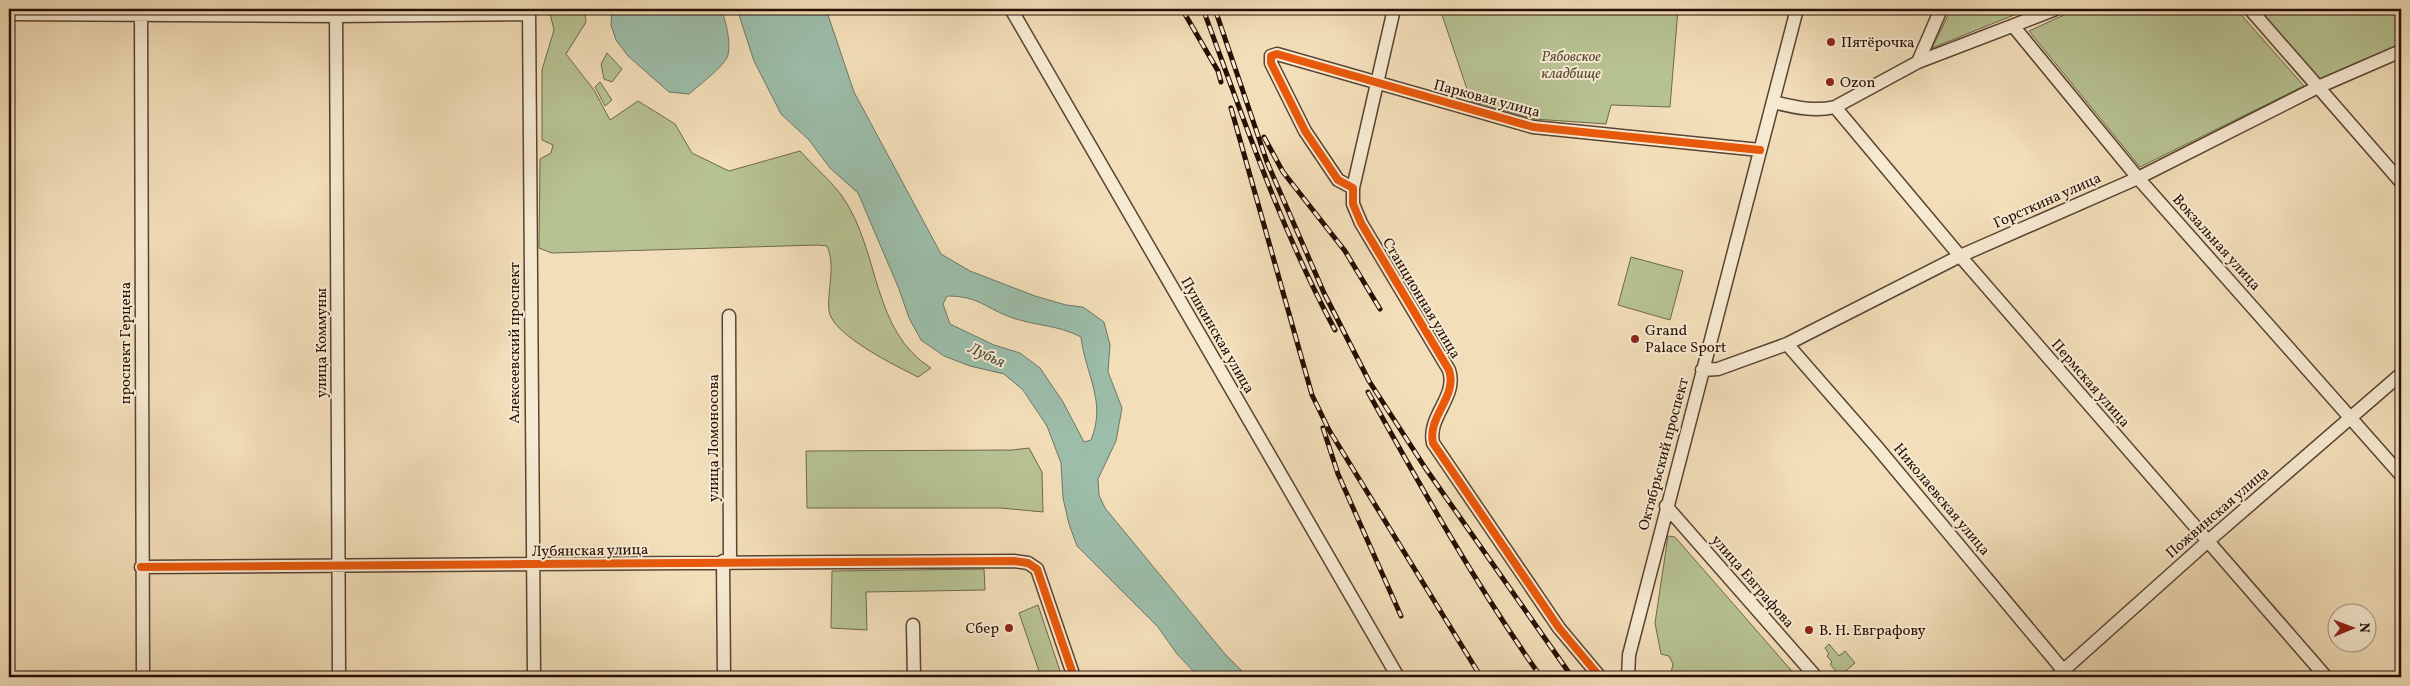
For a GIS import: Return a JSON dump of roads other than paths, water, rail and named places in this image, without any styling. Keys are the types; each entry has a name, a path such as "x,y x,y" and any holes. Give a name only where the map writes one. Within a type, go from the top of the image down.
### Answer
{"street":[{"name":"Пушкинская улица","path":"1011,9 1398,677"},
{"name":"Станционная улица","path":"1394,9 1375,81 1353,188 1353,204 1360,223 1449,370 1451,388 1434,423 1431,433 1433,443 1559,628 1600,677"},
{"name":"Октябрьский проспект","path":"1628,677 1629,655 1666,506 1798,9"},
{"path":"1918,62 1940,9"},
{"path":"1773,102 1808,110 1834,107 1918,62 2014,27 2056,9"},
{"path":"2250,9 2401,182"},
{"path":"9,14 141,11 529,12"},
{"name":"проспект Герцена","path":"141,11 143,677"},
{"name":"улица Коммуны","path":"336,12 338,677"},
{"name":"Алексеевский проспект","path":"529,12 534,677"},
{"name":"Вокзальная улица","path":"2014,27 2138,178 2351,416 2401,475"},
{"name":"Горсткина улица","path":"1702,370 1718,369 1787,344 1960,256 2138,178 2318,87 2401,51"},
{"name":"Парковая улица","path":"1353,188 1338,180 1304,131 1271,63 1271,56 1277,54 1533,127 1760,150"},
{"name":"Пермская улица","path":"1834,107 1960,256 2326,677"},
{"name":"улица Ломоносова","path":"724,677 729,316"},
{"name":"Николаевская улица","path":"1787,344 1876,446 2063,675"},
{"name":"Пожвинская улица","path":"2063,675 2207,542 2401,374"},
{"name":"улица Евграфова","path":"1666,506 1816,677"},
{"name":"Лубянская улица","path":"142,567 533,566 726,561 1014,561 1028,563 1037,569 1074,677"},
{"path":"913,625 914,677"}],"water":[{"path":"612,9 721,9 725,19 729,44 726,60 689,94 669,92 628,56 616,40 611,25"},
{"name":"Лубья","path":"737,9 826,9 854,92 941,254 970,271 1035,296 1066,305 1083,307 1104,322 1110,345 1108,372 1122,408 1116,441 1098,479 1099,495 1105,508 1225,654 1248,677 1199,677 1177,654 1158,627 1077,546 1069,524 1063,498 1061,463 1047,426 1023,390 1004,374 970,366 944,356 921,340 909,318 899,289 858,193 830,168 809,140 781,114 754,61","holes":["947,296 967,298 1022,321 1064,330 1081,337 1096,400 1097,413 1091,440 1084,442 1063,402 1040,368 1020,353 994,345 950,324 943,304"]}],"railway":[{"path":"1182,9 1218,71 1221,82"},
{"path":"1203,9 1263,172 1297,252 1335,330"},
{"path":"1215,9 1267,162 1324,293 1369,381 1426,469 1572,677"},
{"path":"1231,108 1312,395 1329,430 1481,677"},
{"path":"1264,137 1283,172 1345,251 1380,309"},
{"path":"1368,392 1472,573 1541,677"},
{"path":"1323,428 1338,474 1401,616"}],"place":[{"name":"Пятёрочка","path":"1831,42"},
{"name":"Ozon","path":"1830,82"},
{"name":"Grand Palace Sport","path":"1635,339"},
{"name":"Сбер","path":"1009,628"},
{"name":"В. Н. Евграфову","path":"1809,630"}],"park label":[{"name":"Рябовское кладбище","path":"1571,64"}]}
